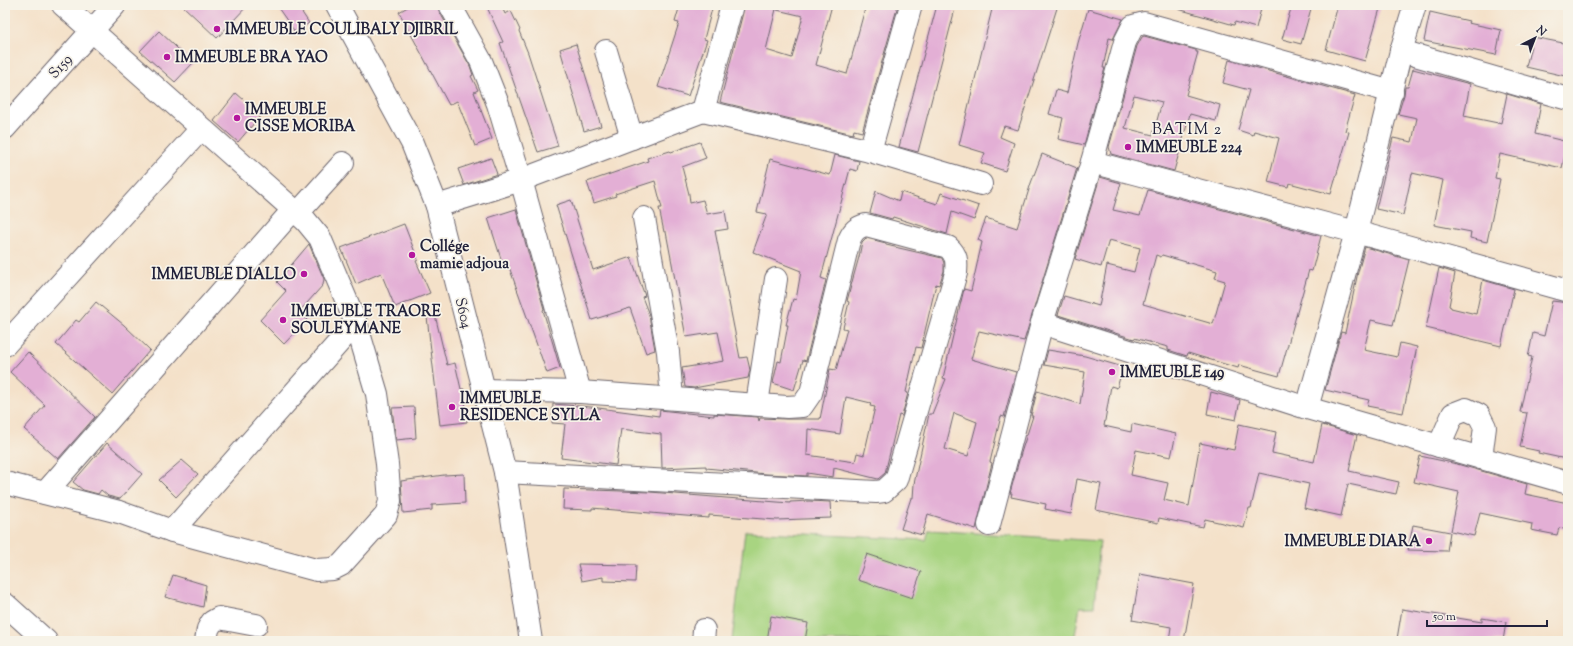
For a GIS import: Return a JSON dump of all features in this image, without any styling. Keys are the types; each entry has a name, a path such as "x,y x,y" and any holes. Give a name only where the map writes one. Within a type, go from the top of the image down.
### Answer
{"street":[{"path":"5,483 119,512 172,531 316,570 333,570 341,565 386,515 390,501 387,464 377,394 356,323 320,238 306,221 63,5"},
{"name":"S159","path":"5,128 115,5"},
{"name":"S604","path":"337,5 412,143 437,206 505,472 531,641"},
{"path":"450,5 481,61 498,104 521,180 580,392"},
{"path":"703,111 732,5"},
{"path":"870,151 911,5"},
{"path":"1307,408 1356,232 1401,51 1415,5"},
{"path":"988,525 1042,323 1092,162 1125,42 1133,26 1144,22 1392,92"},
{"path":"606,51 632,138"},
{"path":"1401,51 1568,98"},
{"path":"437,206 521,180 703,111 870,151 981,184"},
{"path":"5,345 201,129"},
{"path":"1092,162 1356,232 1568,291"},
{"path":"45,493 295,212 343,163"},
{"path":"644,218 668,352 672,398"},
{"path":"483,390 580,392 797,407 802,406 811,393 849,240 859,226 866,225 948,247 954,252 957,260 956,273 896,480 884,491 876,492 505,472"},
{"path":"757,404 776,278"},
{"path":"172,531 356,323"},
{"path":"1042,323 1307,408 1568,484"},
{"path":"1439,446 1453,414 1466,409 1480,415 1485,427 1481,458"},
{"path":"5,604 46,641"},
{"path":"206,641 208,629 212,622 219,618 256,625"}],"green space":[{"path":"929,530 1100,541 1094,607 1080,607 1074,641 732,641 745,531 926,540"}],"building":[{"name":"IMMEUBLE COULIBALY DJIBRIL","path":"182,5 248,5 217,38"},
{"name":"IMMEUBLE COULIBALY DJIBRIL","path":"276,5 297,5 309,23 295,32"},
{"path":"411,5 438,5 439,11 470,66 473,75 471,76 478,90 474,92 492,139 475,146 457,101 449,105 399,12"},
{"path":"486,5 501,5 505,14 511,11 520,30 519,31 528,53 558,146 538,152 500,43 503,42"},
{"path":"680,5 713,5 704,39 707,40 688,96 658,87 679,23 675,22"},
{"path":"745,5 777,5 766,50 792,58 803,16 777,10 778,5 832,5 816,65 847,74 866,5 898,5 862,132 854,130 853,134 720,102"},
{"path":"937,5 956,5 918,152 899,147"},
{"path":"993,5 1058,5 1018,130 1004,126 1000,137 1014,143 1005,171 981,163 985,153 959,145"},
{"path":"1178,5 1262,5 1256,28 1235,22 1234,25 1178,9"},
{"path":"1292,5 1312,5 1301,44 1282,39"},
{"path":"1338,5 1381,5 1365,61 1326,50"},
{"path":"1088,9 1123,19 1113,39 1109,38 1103,68 1105,68 1084,145 1058,139 1063,118 1049,114 1056,90 1067,93 1078,43"},
{"path":"1430,12 1469,21 1468,23 1501,30 1496,55 1424,41"},
{"name":"IMMEUBLE BRA YAO","path":"159,31 193,63 175,82 140,51"},
{"path":"1144,36 1196,50 1196,52 1198,52 1186,95 1220,105 1216,121 1190,114 1174,171 1111,154 1109,147 1137,46","holes":["1134,95 1162,102 1153,135 1125,128"]},
{"path":"1533,37 1568,44 1568,61 1565,76 1526,67"},
{"path":"576,44 601,126 584,131 560,49"},
{"path":"1229,60 1355,95 1345,131 1349,132 1331,194 1289,183 1288,187 1268,182 1279,138 1254,131 1253,135 1238,130 1249,90 1223,83"},
{"path":"1413,69 1470,84 1464,116 1501,123 1507,94 1541,104 1535,134 1568,142 1562,168 1500,154 1495,178 1500,179 1487,242 1470,238 1471,232 1434,225 1443,180 1412,173 1403,215 1376,209 1393,138 1412,142 1417,118 1398,114 1405,87 1408,87"},
{"name":"IMMEUBLE CISSE MORIBA","path":"236,93 261,115 238,142 214,121"},
{"path":"700,142 706,158 682,167 690,203 703,200 707,214 725,211 728,229 715,231 740,358 747,357 750,370 748,378 694,388 685,387 682,368 724,361 718,332 686,337 666,232 664,232 659,208 662,208 655,181 615,194 616,196 594,203 587,182 648,161 647,158"},
{"path":"1042,154 1077,168 1024,341 979,331 971,359 1016,372 1004,417 1001,416 990,462 992,463 976,529 928,514 922,535 901,529 911,498 913,498 914,484 929,414 932,414 946,379 943,378 964,289 971,291 982,242 978,240 986,218 1017,228","holes":["954,413 977,422 968,456 945,449"]},
{"path":"835,155 859,161 857,171 850,169 821,278 826,280 806,361 803,360 794,390 773,383 778,361 781,362 788,325 786,325 793,299 796,300 801,271 753,252 767,214 757,212 770,159 830,175"},
{"path":"491,158 497,174 464,185 458,169"},
{"path":"1100,177 1121,183 1113,210 1140,216 1148,190 1321,236 1312,271 1309,270 1279,376 1239,365 1238,368 1188,353 1187,356 1168,350 1168,347 1134,339 1058,315 1064,296 1099,306 1107,265 1134,272 1140,248 1109,240 1101,267 1075,259","holes":["1156,255 1161,257 1162,255 1217,271 1215,278 1225,281 1213,324 1143,304"]},
{"path":"876,191 899,201 901,192 937,204 941,193 979,206 974,220 952,212 947,234 893,217 892,219 870,213"},
{"path":"571,200 593,270 631,257 645,296 642,297 649,315 655,350 646,353 630,308 592,320 556,205"},
{"path":"516,209 560,368 547,373 508,264 503,265 488,218"},
{"path":"404,224 418,260 416,261 430,293 395,307 381,273 356,284 341,248"},
{"path":"866,238 886,243 886,245 942,258 944,263 944,271 939,285 936,284 921,348 916,347 906,392 908,393 902,416 899,415 885,473 878,479 834,468 833,477 807,473 807,476 766,474 706,468 706,466 662,468 661,434 621,429 616,465 561,458 565,424 552,423 553,404 591,407 659,416 660,410 714,416 714,414 758,417 759,421 760,418 820,419 830,369 836,370 847,329 843,328 849,302 847,301 862,242","holes":["846,397 871,403 870,406 875,407 864,455 857,453 855,462 807,455 808,429 840,434"]},
{"path":"309,244 324,279 323,285 299,312 307,320 284,344 260,320 286,291 277,282"},
{"path":"1365,247 1409,260 1393,325 1371,320 1364,350 1397,357 1400,343 1417,347 1403,413 1367,406 1369,400 1325,390 1341,332 1345,333"},
{"path":"1439,268 1455,273 1449,306 1451,308 1476,314 1483,280 1514,289 1501,346 1426,328"},
{"path":"1552,301 1568,303 1568,451 1566,459 1538,453 1539,451 1520,447 1527,413 1520,412 1532,357 1528,356 1533,333 1544,336"},
{"path":"96,302 124,325 150,350 112,394 56,344 76,320 79,322"},
{"path":"435,315 447,365 455,363 461,389 464,389 467,422 440,425 427,317"},
{"path":"1048,350 1085,356 1123,367 1117,388 1111,386 1104,426 1131,432 1132,424 1176,434 1171,457 1136,450 1131,475 1168,483 1164,500 1189,506 1200,443 1234,450 1239,424 1276,432 1272,453 1314,462 1322,425 1357,435 1349,471 1399,482 1396,494 1348,484 1341,516 1304,508 1309,484 1259,473 1251,508 1249,508 1244,528 1205,519 1203,527 1159,518 1158,523 1096,510 1101,484 1077,479 1071,514 1045,509 1046,504 1011,497 1012,493 1010,493 1033,416 1031,416 1037,391 1080,404 1085,372 1044,365"},
{"path":"28,352 95,417 58,459 24,429 45,405 10,372"},
{"path":"1211,392 1240,400 1236,420 1207,414"},
{"path":"414,407 416,438 396,440 392,408"},
{"path":"107,443 142,474 120,499 108,496 101,490 98,494 83,490 73,482"},
{"path":"1420,456 1457,464 1527,484 1525,494 1568,503 1568,530 1559,528 1557,535 1531,530 1532,524 1480,513 1474,536 1451,531 1459,492 1414,482"},
{"path":"182,460 198,474 176,497 159,480"},
{"path":"464,474 465,503 432,505 432,510 403,513 401,481 444,475"},
{"path":"564,489 650,492 790,503 809,501 830,502 831,518 777,520 709,515 709,518 592,508 592,510 563,509"},
{"name":"IMMEUBLE DIARA","path":"1413,525 1450,532 1447,551 1408,550"},
{"path":"867,554 921,572 912,598 858,580"},
{"path":"578,564 636,565 635,582 603,581 603,577 582,581"},
{"path":"1140,574 1194,584 1184,641 1169,641 1171,627 1132,620"},
{"path":"173,575 206,585 203,607 165,597"},
{"path":"1402,609 1482,622 1482,618 1506,622 1503,641 1406,641 1397,639"},
{"path":"771,616 808,623 805,641 767,641"}],"place":[{"name":"IMMEUBLE COULIBALY DJIBRIL","path":"217,29"},
{"name":"IMMEUBLE BRA YAO","path":"167,57"},
{"name":"IMMEUBLE CISSE MORIBA","path":"237,118"},
{"name":"IMMEUBLE 224","path":"1128,147"},
{"name":"Collége mamie adjoua","path":"412,255"},
{"name":"IMMEUBLE DIALLO","path":"304,274"},
{"name":"IMMEUBLE TRAORE SOULEYMANE","path":"283,320"},
{"name":"IMMEUBLE 149","path":"1112,372"},
{"name":"IMMEUBLE RESIDENCE SYLLA","path":"452,407"},
{"name":"IMMEUBLE DIARA","path":"1429,541"}],"district":[{"name":"BATIM 2","path":"1187,128"}]}
